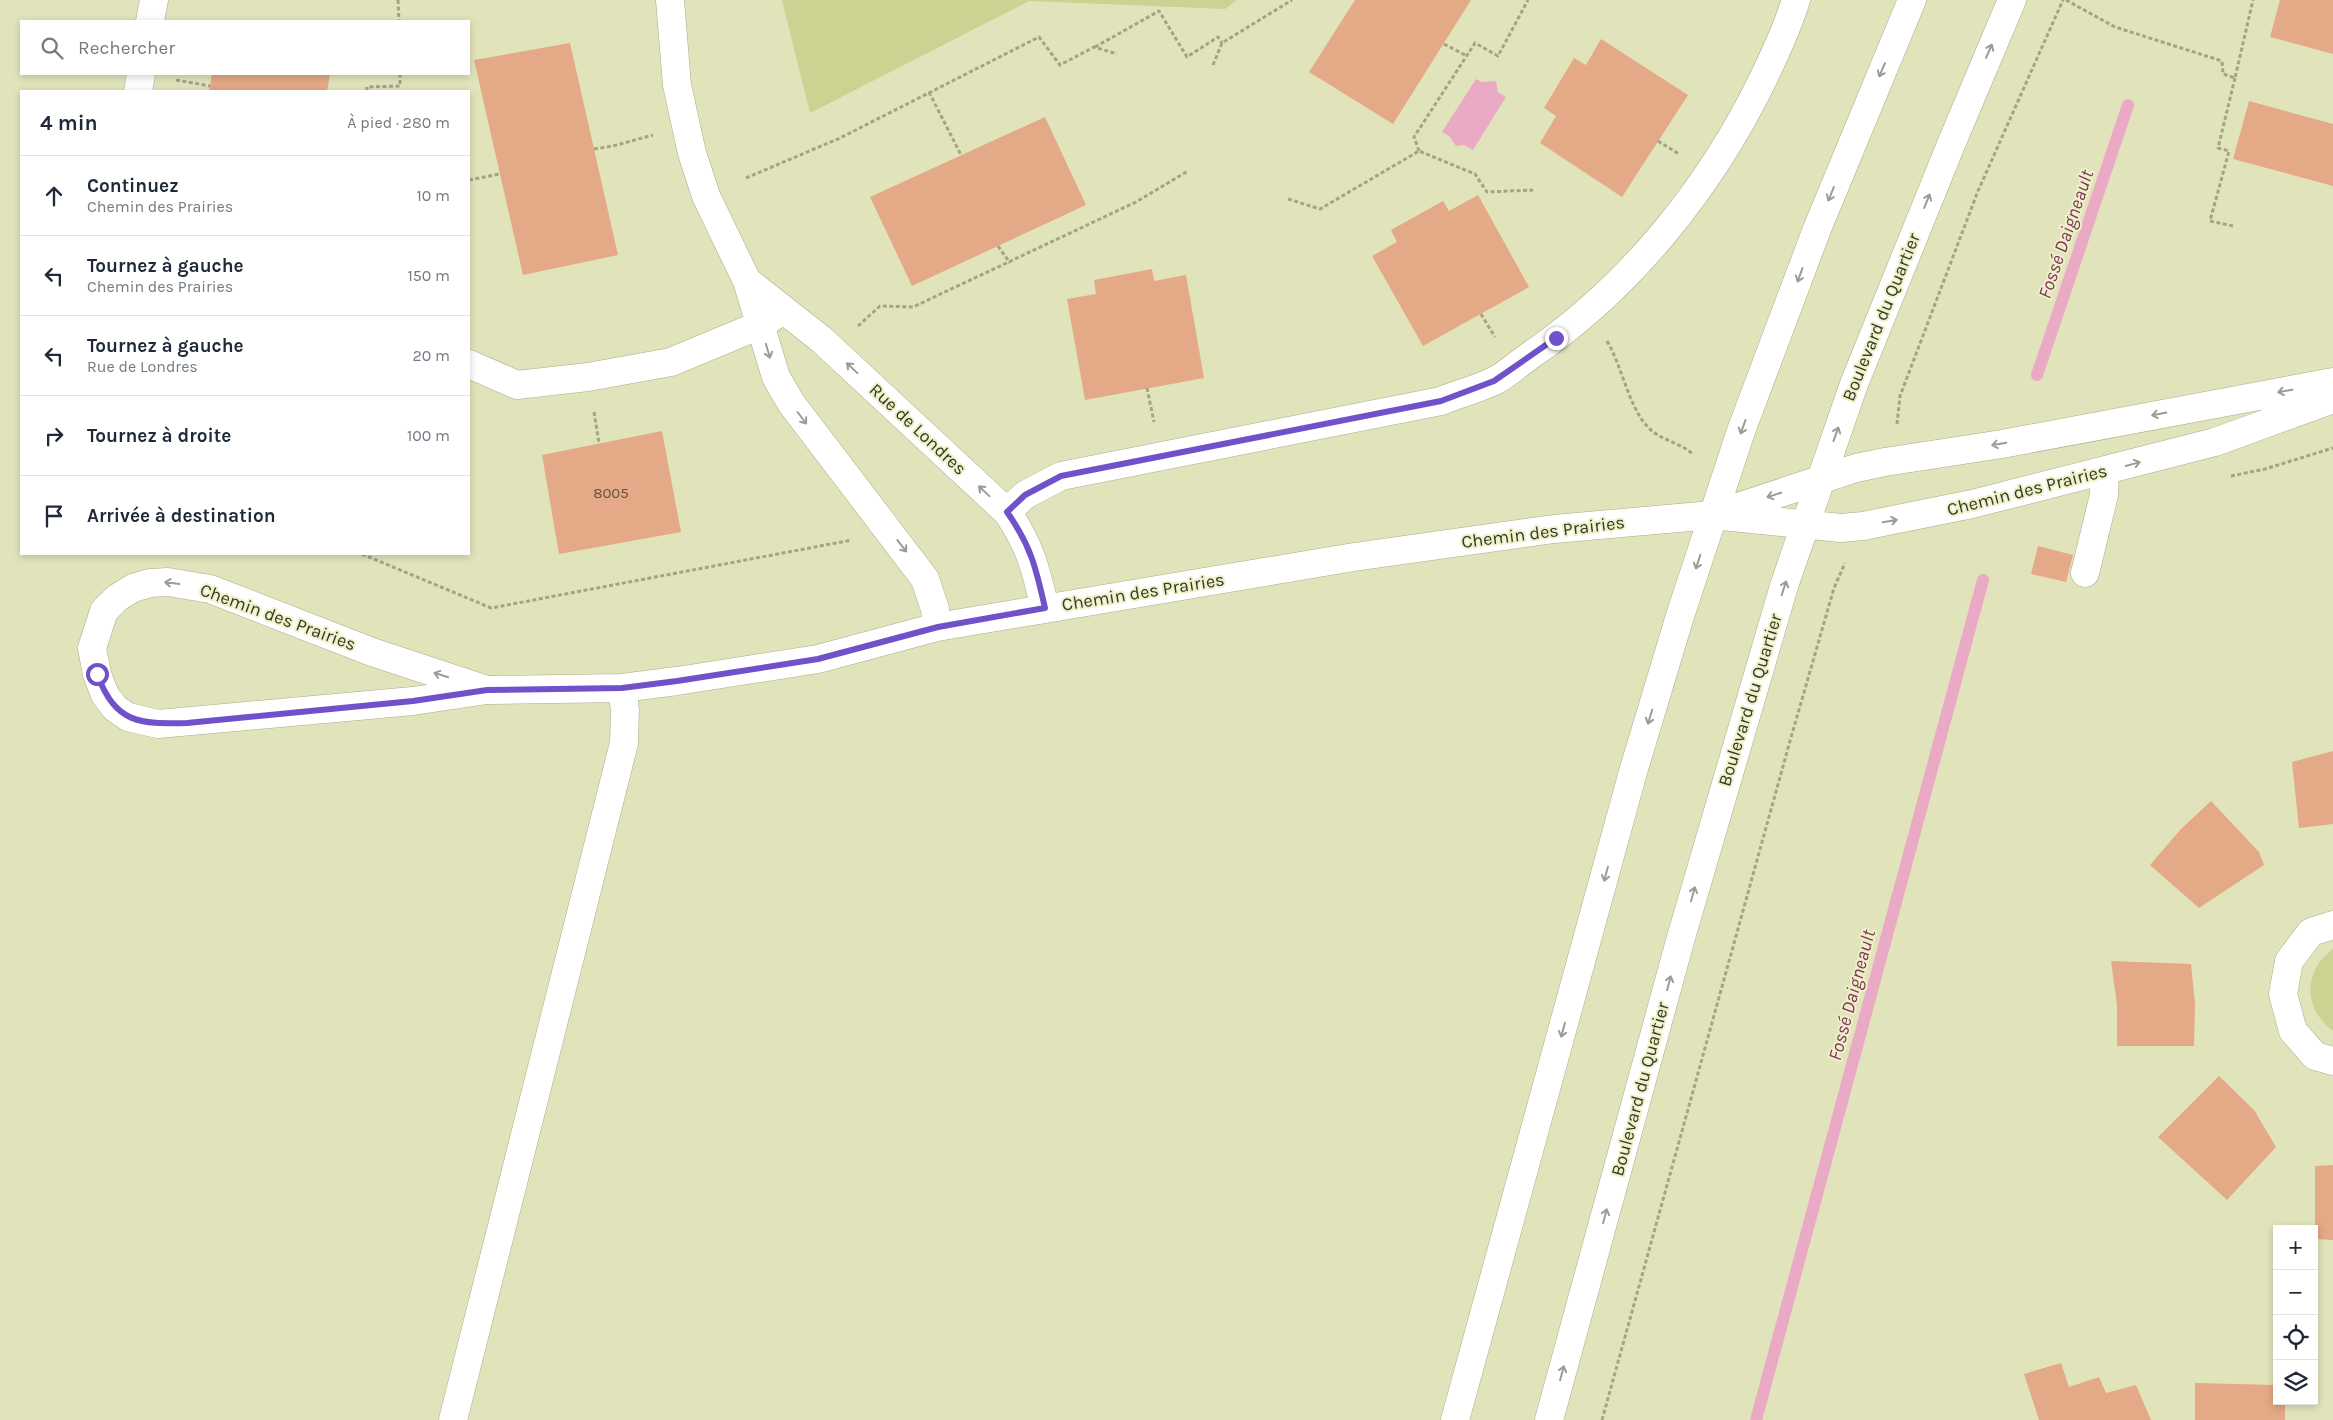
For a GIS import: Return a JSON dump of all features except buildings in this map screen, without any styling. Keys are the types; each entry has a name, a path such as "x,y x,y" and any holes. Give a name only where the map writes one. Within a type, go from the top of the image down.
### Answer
{"street":[{"path":"150,20 154,0"},
{"name":"Rue de Londres","path":"670,0 677,86 685,126 706,196 747,281 776,377 791,403 925,579 932,597 938,627"},
{"path":"1007,512 1025,495 1061,476 1441,401 1494,381 1556,338 1585,315 1671,226 1709,172 1748,111 1796,0"},
{"path":"1455,1420 1633,772 1712,515 1741,431 1817,230 1912,0"},
{"name":"Boulevard du Quartier","path":"1549,1420 1724,785 1805,524 1835,436 1905,255 2012,0"},
{"path":"138,90 141,75"},
{"name":"Rue de Londres","path":"747,281 822,340 1007,512 1026,541 1033,559 1045,608"},
{"path":"470,364 517,386 588,377 671,362 760,325 784,310"},
{"name":"Chemin des Prairies","path":"1712,515 1856,468 2002,444 2333,382"},
{"name":"Chemin des Prairies","path":"487,690 372,652 210,590 168,582 150,583 133,588 117,598 104,611 92,648 97,674 105,695 115,708 128,717 158,724 413,701 487,690 622,688 818,659 938,627 1045,608 1417,547 1554,529 1712,515 1841,528 1863,526 1972,504 2104,472 2215,442 2333,399"},
{"path":"2085,573 2104,495 2104,472"},
{"path":"453,1420 624,743 626,710 622,688"},
{"path":"2333,925 2310,932 2289,961 2283,994 2293,1031 2314,1056 2333,1061"}],"path":[{"path":"398,0 399,20"},
{"path":"1213,65 1222,43 1292,0"},
{"path":"1528,0 1498,56 1475,43 1414,137 1419,151 1475,174 1487,192 1533,190"},
{"path":"1899,419 1900,396 1978,191 2065,0 2115,27 2222,62 2223,74 2235,78"},
{"path":"2233,226 2210,221 2229,151 2218,148 2253,0"},
{"path":"746,178 840,138 1039,37 1060,65 1159,11 1187,56 1218,37 1222,43"},
{"path":"1444,44 1467,56"},
{"path":"1094,47 1117,54"},
{"path":"367,90 367,87 400,86 400,75"},
{"path":"929,92 961,155"},
{"path":"594,149 613,146 685,126"},
{"path":"1288,199 1320,209 1419,151"},
{"path":"857,327 880,306 913,307 1010,263 1136,202 1188,171"},
{"path":"470,180 500,174"},
{"path":"998,246 1010,263"},
{"path":"1585,315 1608,343 1635,407 1648,427 1657,435 1685,447 1693,454"},
{"path":"364,555 491,608 854,540"},
{"path":"1602,1420 1802,699 1834,588 1847,558"}],"green space":[{"path":"782,0 1237,0 1225,9 1029,1 810,113"},
{"path":"2333,949 2333,1031 2316,1012 2310,990 2316,968"}],"shaded area":[{"path":"1476,79 1482,82 1496,81 1498,92 1506,97 1473,150 1464,145 1456,146 1450,137 1442,132"}],"waterway":[{"name":"Fossé Daigneault","path":"2037,375 2128,105"},
{"name":"Fossé Daigneault","path":"1756,1420 1983,580"}],"route":[{"path":"97,674 105,695 115,708 128,717 158,724 187,723 413,701 487,690 622,688 677,681 818,659 938,627 1045,608 1033,559 1026,541 1007,512 1025,495 1061,476 1441,401 1494,381 1556,338"}]}
